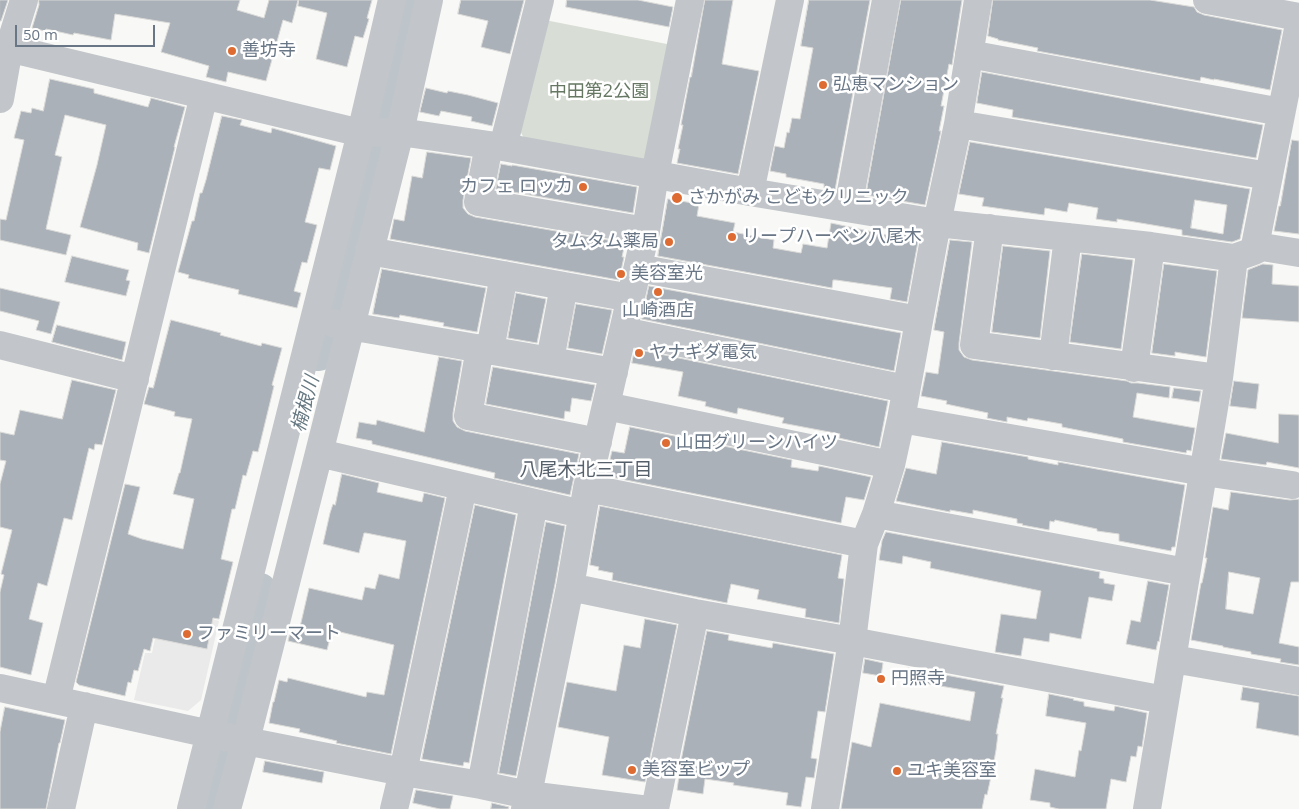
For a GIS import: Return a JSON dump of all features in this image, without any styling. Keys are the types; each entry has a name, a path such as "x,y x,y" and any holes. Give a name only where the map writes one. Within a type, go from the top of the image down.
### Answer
{"street":[{"path":"0,99 5,47 24,0"},
{"path":"227,809 319,453 332,323 361,133 392,0"},
{"path":"191,809 210,734 332,323 369,251 400,132 429,0"},
{"path":"540,0 478,202 646,231"},
{"path":"527,802 570,587 585,501 646,231 655,174 690,0"},
{"path":"750,192 790,0"},
{"path":"848,208 886,0"},
{"path":"825,809 852,641 864,544 876,514 891,465 901,420 937,223 958,124 978,0"},
{"path":"1207,0 1299,17"},
{"path":"1147,809 1219,378 1244,254 1269,176 1299,24"},
{"path":"5,47 361,133 400,132 496,146 750,192 937,223 1244,254 1262,247 1299,253"},
{"path":"969,54 1282,112"},
{"path":"56,700 204,95"},
{"path":"958,124 1269,176"},
{"path":"990,228 974,345 1219,378"},
{"path":"1053,356 1068,237"},
{"path":"1134,368 1151,246"},
{"path":"369,251 631,298"},
{"path":"638,268 919,320"},
{"path":"504,275 468,416 598,442"},
{"path":"550,360 564,286"},
{"path":"332,323 614,372"},
{"path":"623,331 906,389"},
{"path":"0,345 134,379"},
{"path":"606,406 891,465"},
{"path":"901,420 1204,472 1292,485"},
{"path":"319,453 534,503 585,501 864,544"},
{"path":"394,809 463,487"},
{"path":"481,785 534,503"},
{"path":"876,514 1186,572"},
{"path":"570,587 695,613 1165,700"},
{"path":"655,809 695,613"},
{"path":"1173,659 1299,681"},
{"path":"0,688 210,734 402,772 481,785 527,802 641,809"},
{"path":"61,809 84,706"}],"shaded area":[{"path":"162,606 219,621 201,700 188,711 134,700 145,653 152,653"}],"green space":[{"name":"中田第2公園","path":"545,20 672,45 653,153 643,161 525,140 519,129"}],"building":[{"path":"0,0 8,0 1,21 0,21"},
{"path":"39,0 240,0 237,10 264,18 269,0 298,0 292,23 283,20 266,81 228,72 226,82 206,77 209,66 161,52 170,23 115,14 111,40 46,29 45,31 32,28"},
{"path":"299,0 372,0 363,38 355,36 347,67 316,59 327,13 298,6"},
{"path":"461,0 524,0 510,54 481,47 488,21 458,14"},
{"path":"567,0 638,0 673,7 669,27 566,7"},
{"path":"705,0 733,0 722,64 759,71 738,174 677,163 683,125 681,125"},
{"path":"809,0 870,0 835,190 824,188 824,184 786,177 786,174 770,171 775,146 784,148 792,118 800,119 813,48 801,46"},
{"path":"901,0 962,0 952,65 949,64 941,106 944,106 939,131 941,131 925,205 866,195"},
{"path":"993,0 1150,0 1194,7 1197,12 1204,15 1282,30 1270,90 1201,77 1200,81 1037,51 1038,48 998,40 988,36"},
{"path":"982,72 1263,125 1256,158 1012,117 1013,110 977,103"},
{"path":"50,79 94,89 94,93 148,107 151,98 185,107 149,253 137,250 138,243 80,227 106,125 65,115 55,155 62,157 46,229 71,235 66,255 0,240 0,219 6,220 24,140 14,138 21,111 31,113 32,108 43,111"},
{"path":"426,88 468,95 498,103 492,126 471,121 472,117 441,111 439,116 420,112"},
{"path":"222,116 242,120 240,125 271,133 272,128 336,146 330,170 319,168 305,222 317,225 307,263 302,262 294,291 301,293 297,308 238,294 239,290 188,278 189,275 178,272 192,221 194,221 200,193 202,193 206,180"},
{"path":"1292,140 1299,141 1299,234 1274,231"},
{"path":"970,142 1250,189 1240,239 1232,242 1182,235 1182,230 1117,219 1117,222 1096,219 1098,208 1069,203 1067,212 1045,208 1044,215 982,206 984,198 959,194","holes":["1195,200 1227,205 1223,234 1191,228"]},
{"path":"427,152 471,158 463,200 463,208 468,214 475,217 625,243 619,280 390,239 394,219 404,221 412,176 422,178"},
{"path":"501,164 637,187 633,213 496,189"},
{"path":"668,199 699,204 697,216 735,223 733,232 774,240 773,248 801,253 803,244 827,248 831,223 901,238 902,233 919,236 907,302 890,299 892,288 833,280 832,288 658,256"},
{"path":"950,240 972,242 959,343 959,350 964,357 972,360 1170,387 1169,398 1137,393 1133,417 1195,428 1191,451 1187,450 1186,453 1123,442 1123,439 1028,418 1027,421 1007,417 1007,422 987,418 988,413 946,404 947,401 921,396 926,372 938,374 944,332 934,330"},
{"path":"1003,246 1050,251 1040,338 992,332"},
{"path":"1082,254 1133,260 1121,349 1070,342"},
{"path":"72,256 129,270 126,280 130,281 126,296 65,282"},
{"path":"1164,264 1217,271 1206,357 1175,352 1175,356 1152,353"},
{"path":"1263,264 1273,265 1272,284 1299,286 1299,322 1242,318 1248,270"},
{"path":"382,269 486,288 477,332 443,326 444,323 400,315 399,318 373,314"},
{"path":"649,286 901,333 894,371 642,319"},
{"path":"0,288 60,302 51,334 36,330 39,321 0,311"},
{"path":"516,293 546,299 537,343 508,338"},
{"path":"576,304 612,310 602,354 568,348"},
{"path":"171,320 261,346 262,343 282,348 258,452 253,451 246,476 243,475 235,509 232,509 221,559 233,562 219,619 213,618 207,649 153,638 150,651 144,649 138,671 134,670 131,683 128,682 125,696 79,685 76,682 125,484 140,487 128,534 183,549 194,499 173,494 180,473 192,419 174,416 175,412 144,404 149,387 153,388"},
{"path":"57,325 126,342 122,360 52,342"},
{"path":"635,349 888,401 879,447 839,438 840,434 782,423 784,418 738,408 737,414 705,406 706,402 678,396 683,372 632,363"},
{"path":"439,357 462,361 453,413 453,421 457,427 465,431 579,454 570,495 494,478 495,473 372,444 372,441 356,438 359,422 376,425 377,420 424,432"},
{"path":"493,367 595,385 591,401 572,398 570,412 565,411 564,419 486,404"},
{"path":"72,380 116,390 102,445 95,444 94,450 89,448 72,520 64,518 47,586 38,583 29,619 43,623 31,675 0,667 0,592 4,575 1,574 12,530 0,527 0,484 6,461 0,460 0,432 14,435 20,410 62,419"},
{"path":"1234,381 1259,384 1256,409 1230,406"},
{"path":"1174,388 1201,391 1199,402 1172,398"},
{"path":"1279,414 1299,415 1299,468 1267,462 1266,465 1221,459 1226,433 1278,443"},
{"path":"630,427 792,460 791,467 818,471 819,466 871,477 864,500 846,497 841,523 606,476 612,451 624,453"},
{"path":"942,442 1028,457 1028,459 1058,465 1058,462 1185,485 1175,547 1172,547 1171,551 1119,541 1119,534 1097,531 1097,529 1055,520 1054,522 1050,521 1049,530 1022,525 1017,523 1017,519 973,510 973,514 950,510 950,512 896,501 906,468 936,474"},
{"path":"342,474 379,483 377,492 422,502 424,493 445,498 391,754 336,743 337,741 299,732 300,729 269,723 279,680 287,682 288,678 366,697 367,692 384,695 394,645 332,630 327,650 288,641 292,625 300,627 309,588 362,600 365,587 375,589 379,574 399,579 406,541 364,533 359,553 323,544"},
{"path":"1231,492 1290,500 1299,499 1299,582 1291,582 1279,643 1299,647 1299,665 1280,662 1281,659 1251,654 1251,652 1191,640 1207,558 1205,558 1213,507 1228,510","holes":["1229,572 1260,578 1253,614 1226,609"]},
{"path":"475,505 516,515 469,763 464,762 463,766 422,759"},
{"path":"600,506 842,555 838,578 844,579 839,623 805,617 806,609 757,599 759,590 731,584 727,603 612,580 613,573 598,570 599,567 590,565"},
{"path":"546,522 565,526 516,776 499,773"},
{"path":"886,532 1100,572 1099,578 1104,579 1104,583 1115,585 1112,601 1089,597 1081,639 1050,633 1049,642 1024,638 1021,656 995,652 1001,614 1036,619 1041,591 930,568 931,562 903,556 902,564 879,560 882,541"},
{"path":"1148,581 1169,585 1156,650 1126,644 1131,620 1140,622"},
{"path":"645,619 677,625 645,782 602,775 609,737 558,727 567,682 616,691 624,645 640,648"},
{"path":"707,631 729,635 728,640 772,648 773,643 834,654 825,712 818,711 811,758 817,759 814,778 806,777 801,807 786,805 788,793 705,779 703,794 677,790"},
{"path":"865,659 883,663 881,676 863,673"},
{"path":"908,668 1004,686 996,734 998,734 996,750 987,795 985,794 982,809 841,809 852,742 871,747 880,703 970,721 975,692 906,680"},
{"path":"1243,687 1299,696 1299,736 1256,728 1259,703 1241,700"},
{"path":"1049,694 1084,702 1084,706 1114,711 1115,706 1147,713 1142,747 1138,746 1136,757 1131,756 1126,782 1111,779 1106,809 1059,809 1050,807 1050,803 1030,800 1035,769 1075,777 1079,750 1081,751 1086,723 1046,716"},
{"path":"5,707 65,720 46,809 0,809 0,732"},
{"path":"265,761 324,772 322,783 263,772"},
{"path":"416,790 453,796 450,809 440,809 413,803"},
{"path":"492,803 509,807 508,809 491,809"}],"waterway":[{"name":"楠根川","path":"319,354 374,156 409,0"},
{"name":"楠根川","path":"209,809 260,590"}],"place":[{"name":"善坊寺","path":"232,51"},
{"name":"弘恵マンション","path":"823,85"},
{"name":"カフェ ロッカ","path":"583,187"},
{"name":"さかがみ こどもクリニック","path":"677,198"},
{"name":"リープハーベン八尾木","path":"732,237"},
{"name":"タムタム薬局","path":"669,242"},
{"name":"美容室光","path":"621,274"},
{"name":"山崎酒店","path":"658,292"},
{"name":"ヤナギダ電気","path":"639,353"},
{"name":"山田グリーンハイツ","path":"666,443"},
{"name":"ファミリーマート","path":"187,634"},
{"name":"円照寺","path":"881,679"},
{"name":"美容室ビップ","path":"632,770"},
{"name":"ユキ美容室","path":"897,771"}],"district":[{"name":"八尾木北三丁目","path":"586,471"}]}
